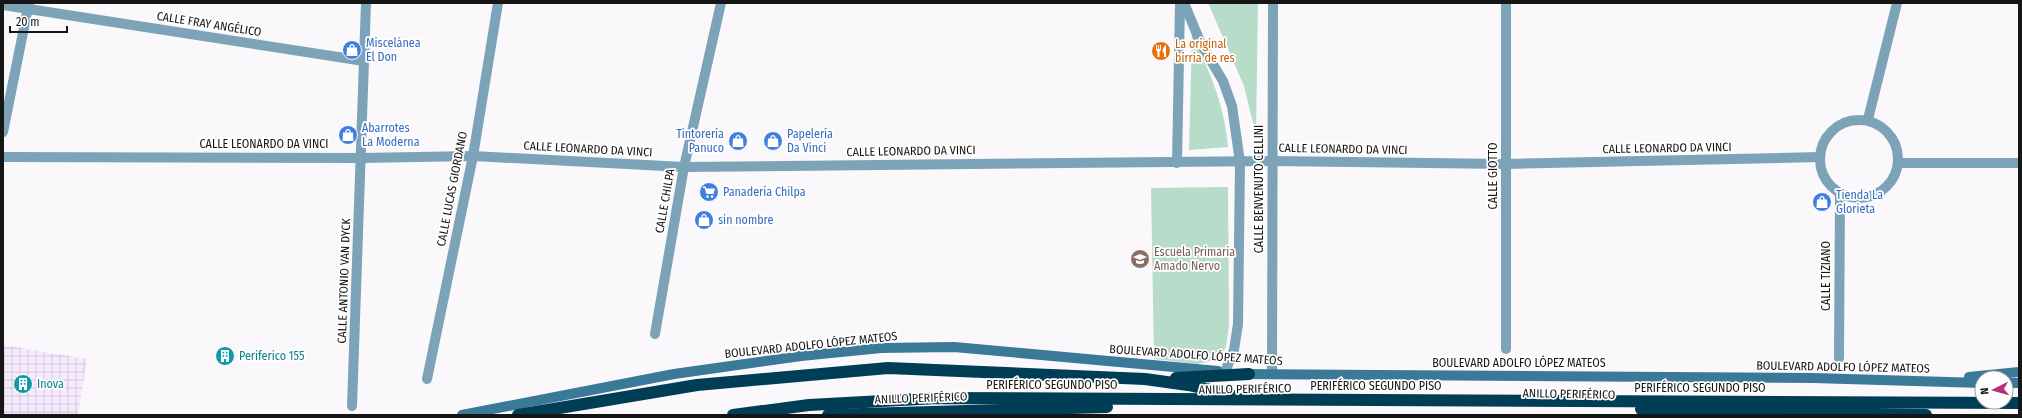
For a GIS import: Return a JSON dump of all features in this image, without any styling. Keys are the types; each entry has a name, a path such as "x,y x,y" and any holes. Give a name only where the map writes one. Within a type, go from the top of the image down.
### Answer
{"highway":[{"path":"518,415 697,385 888,368 1147,379 1249,374"},
{"path":"1147,379 1188,385 1264,402"},
{"name":"PERIFÉRICO SEGUNDO PISO","path":"733,415 809,405 938,398 2019,403"},
{"name":"ANILLO PERIFÉRICO","path":"828,415 1264,402 1926,415"}],"main road":[{"name":"BOULEVARD ADOLFO LÓPEZ MATEOS","path":"462,415 674,374 801,356 881,348 954,347 1249,374 1813,378 1920,382 1974,382"},
{"path":"1920,382 2019,372"}],"street":[{"name":"CALLE ANTONIO VAN DYCK","path":"352,406 366,3"},
{"name":"CALLE LUCAS GIORDANO","path":"427,379 473,156 498,3"},
{"name":"CALLE CHILPA","path":"655,334 684,167 721,3"},
{"path":"1177,163 1180,3"},
{"path":"1184,3 1191,24 1222,81 1232,106 1240,162 1238,324 1234,350 1225,372"},
{"name":"CALLE BENVENUTO CELLINI","path":"1272,374 1273,3"},
{"name":"CALLE GIOTTO","path":"1506,3 1506,349"},
{"path":"1868,120 1897,3"},
{"name":"CALLE FRAY ANGÉLICO","path":"3,5 29,6 364,61"},
{"path":"3,132 29,6"},
{"path":"1868,120 1877,124 1889,133 1896,147 1898,163 1893,177 1884,189 1870,196 1855,198 1840,193 1831,187 1824,178 1820,157 1824,141 1833,128 1847,121 1868,120"},
{"name":"CALLE LEONARDO DA VINCI","path":"3,157 361,158 473,156 684,167 957,163 1177,163 1272,161 1506,164 1820,157"},
{"path":"1898,163 2019,163"},
{"name":"CALLE TIZIANO","path":"1839,358 1840,193"}],"shaded area":[{"path":"3,345 87,359 78,415 3,415"}],"green space":[{"path":"1208,3 1258,3 1256,135 1244,86"},
{"path":"1192,33 1220,102 1228,147 1189,150"},
{"path":"1228,187 1229,325 1226,347 1219,359 1198,364 1154,359 1151,188"}],"place":[{"name":"Miscelánea El Don","path":"352,50"},
{"name":"La original birria de res","path":"1161,51"},
{"name":"Abarrotes La Moderna","path":"348,135"},
{"name":"Tintorería Panuco","path":"738,141"},
{"name":"Papelería Da Vinci","path":"773,141"},
{"name":"Panadería Chilpa","path":"709,192"},
{"name":"Tienda La Glorieta","path":"1822,202"},
{"name":"sin nombre","path":"704,220"},
{"name":"Escuela Primaria Amado Nervo","path":"1140,259"},
{"name":"Periferico 155","path":"225,356"},
{"name":"Inova","path":"23,384"}]}
